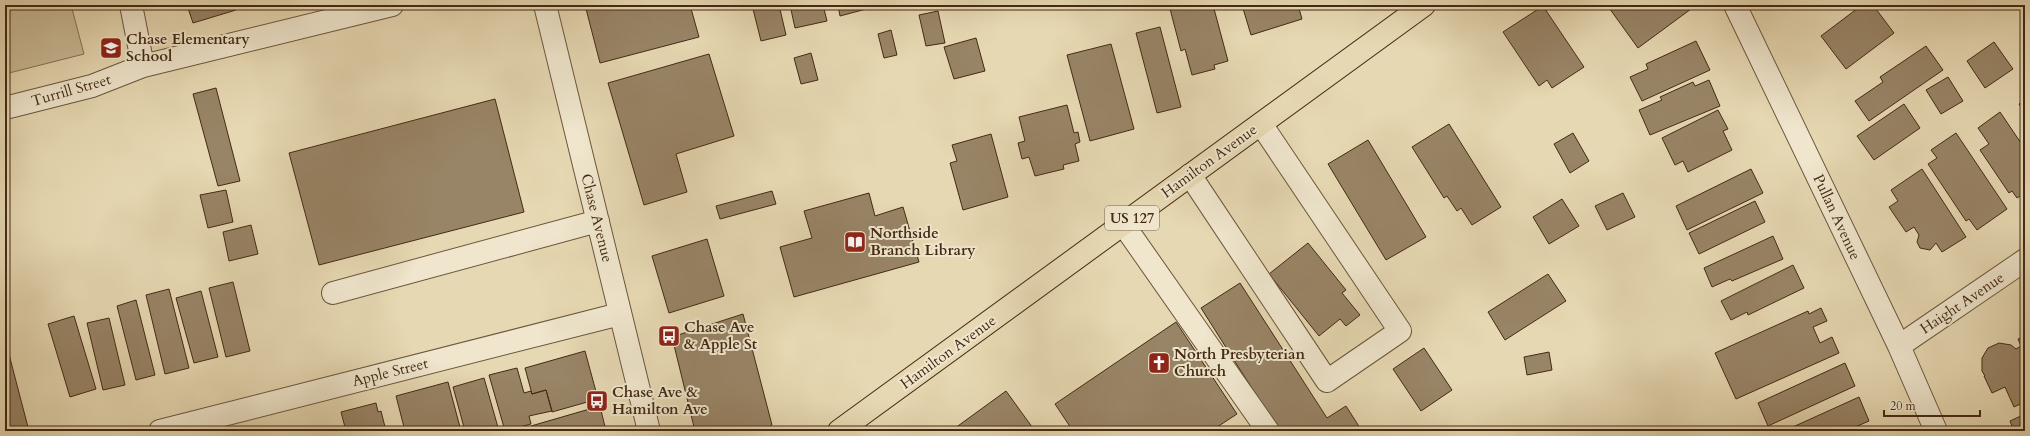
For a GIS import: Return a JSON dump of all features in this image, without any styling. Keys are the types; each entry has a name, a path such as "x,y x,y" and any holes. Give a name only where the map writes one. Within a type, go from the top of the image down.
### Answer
{"main road":[{"name":"Hamilton Avenue","path":"850,428 1123,224 1424,5"}],"street":[{"path":"131,5 144,66"},
{"name":"Turrill Street","path":"5,108 92,86 144,66 392,5"},
{"name":"Chase Avenue","path":"545,5 649,431"},
{"name":"Pullan Avenue","path":"1736,5 1899,346 1936,431"},
{"path":"1190,176 1327,380 1400,331 1261,124"},
{"path":"333,293 598,222"},
{"path":"1123,224 1268,431"},
{"name":"Haight Avenue","path":"1899,346 2025,260"},
{"name":"Apple Street","path":"160,431 620,314"}],"shaded area":[{"path":"5,5 71,5 84,54 5,74"}],"building":[{"path":"187,5 235,5 236,10 193,23"},
{"path":"585,5 690,5 699,37 600,63"},
{"path":"752,5 779,5 786,35 761,41"},
{"path":"790,5 823,5 827,21 795,28"},
{"path":"838,5 869,5 870,8 840,16"},
{"path":"1169,5 1213,5 1228,61 1214,65 1215,69 1192,75 1185,49 1181,51"},
{"path":"1242,5 1298,5 1302,19 1251,35"},
{"path":"1607,5 1689,5 1691,9 1638,48"},
{"path":"1862,5 1873,5 1894,33 1846,69 1821,36"},
{"path":"1543,6 1584,67 1552,88 1547,80 1539,86 1503,32"},
{"path":"938,11 945,43 926,46 919,15"},
{"path":"1160,27 1181,107 1157,113 1136,33"},
{"path":"891,30 897,55 884,58 878,34"},
{"path":"976,38 985,71 954,79 944,47"},
{"path":"1696,41 1710,70 1642,101 1630,77 1648,69 1646,64"},
{"path":"1994,42 2013,69 1985,88 1967,61"},
{"path":"1111,44 1134,129 1090,141 1067,55"},
{"path":"1926,46 1943,70 1869,121 1855,101 1883,82 1880,77"},
{"path":"811,53 818,80 801,84 794,58"},
{"path":"709,54 734,136 676,154 687,192 644,205 608,83"},
{"path":"1948,77 1963,101 1941,114 1926,90"},
{"path":"1709,80 1720,106 1650,135 1639,110 1662,100 1660,97 1693,82 1695,86"},
{"path":"216,88 240,181 218,186 193,94"},
{"path":"495,99 524,212 319,265 289,153"},
{"path":"2025,100 2025,113 2019,104"},
{"path":"1904,104 1920,128 1874,160 1857,136"},
{"path":"1067,105 1074,133 1078,132 1080,142 1075,144 1079,161 1063,165 1064,169 1035,176 1029,157 1022,159 1018,143 1025,141 1019,117"},
{"path":"1718,110 1728,129 1723,131 1732,150 1688,172 1683,161 1675,165 1662,138"},
{"path":"2000,112 2025,149 2025,193 2017,198 2012,191 2009,193 1980,150 1989,144 1978,128"},
{"path":"1449,124 1501,207 1472,225 1461,208 1457,211 1447,196 1444,198 1412,147"},
{"path":"1573,133 1589,161 1570,173 1554,144"},
{"path":"1956,133 2007,209 1977,230 1969,219 1966,221 1928,164 1937,158 1931,150"},
{"path":"991,134 1008,197 963,210 950,163 957,161 952,145"},
{"path":"1368,140 1426,237 1386,260 1328,164"},
{"path":"1751,169 1763,193 1687,230 1676,206"},
{"path":"1922,169 1966,237 1942,252 1936,243 1930,250 1920,248 1917,242 1919,235 1914,227 1906,232 1889,207 1898,201 1891,190"},
{"path":"226,190 233,222 208,228 200,195"},
{"path":"772,191 776,204 720,219 716,206"},
{"name":"Northside Branch Library","path":"869,193 875,216 903,207 919,262 794,297 780,247 812,238 804,211"},
{"path":"1623,193 1635,217 1607,230 1595,206"},
{"path":"1562,199 1579,226 1549,244 1533,217"},
{"path":"1755,201 1765,222 1699,254 1689,233"},
{"path":"251,225 258,254 229,261 223,232"},
{"path":"1773,236 1783,259 1732,281 1730,279 1712,287 1704,268"},
{"path":"707,239 724,296 669,313 652,256"},
{"path":"1308,243 1346,290 1342,293 1360,315 1346,326 1340,319 1319,336 1269,274"},
{"path":"1793,265 1804,288 1748,315 1747,312 1731,320 1721,301"},
{"path":"1548,274 1566,301 1505,340 1488,312"},
{"path":"233,282 250,351 226,357 209,288"},
{"path":"1240,283 1327,418 1346,406 1362,431 1279,431 1201,308"},
{"path":"169,289 189,368 165,374 146,295"},
{"path":"201,291 218,357 194,363 176,298"},
{"path":"136,300 155,375 136,380 117,306"},
{"path":"1821,308 1827,321 1813,327 1820,343 1832,337 1839,353 1736,399 1715,353 1808,311 1809,314"},
{"path":"743,314 772,425 763,431 695,431 672,337"},
{"path":"74,316 96,389 70,397 48,324"},
{"path":"109,318 125,385 103,390 87,323"},
{"name":"North Presbyterian Church","path":"1176,322 1237,414 1211,431 1073,431 1055,404"},
{"path":"2025,336 2025,402 2014,407 2005,387 1992,393 1982,371 1982,358 1988,348 1999,343 2011,345 2016,349 2021,346 2018,339"},
{"path":"5,339 29,431 5,431"},
{"path":"1424,348 1452,390 1421,411 1393,369"},
{"path":"585,351 598,399 552,412 546,390 532,394 525,368"},
{"path":"1549,352 1552,370 1527,375 1524,357"},
{"path":"1845,363 1855,386 1768,426 1758,403"},
{"path":"517,368 524,393 531,391 532,394 546,390 552,411 529,416 531,424 505,431 489,375"},
{"path":"484,378 499,431 465,431 453,387"},
{"path":"448,382 461,431 405,431 396,396"},
{"path":"1006,391 1035,431 951,431"},
{"path":"1859,397 1869,421 1846,431 1784,431"},
{"path":"376,403 378,412 381,411 386,431 346,431 341,412"},
{"path":"600,406 606,431 532,431 531,426"},
{"path":"2025,414 2025,431 2014,431 2010,421"}],"place":[{"name":"Chase Elementary School","path":"111,48"},
{"name":"Northside Branch Library","path":"855,242"},
{"name":"Chase Ave & Apple St","path":"669,336"},
{"name":"North Presbyterian Church","path":"1159,363"},
{"name":"Chase Ave & Hamilton Ave","path":"597,401"}]}
